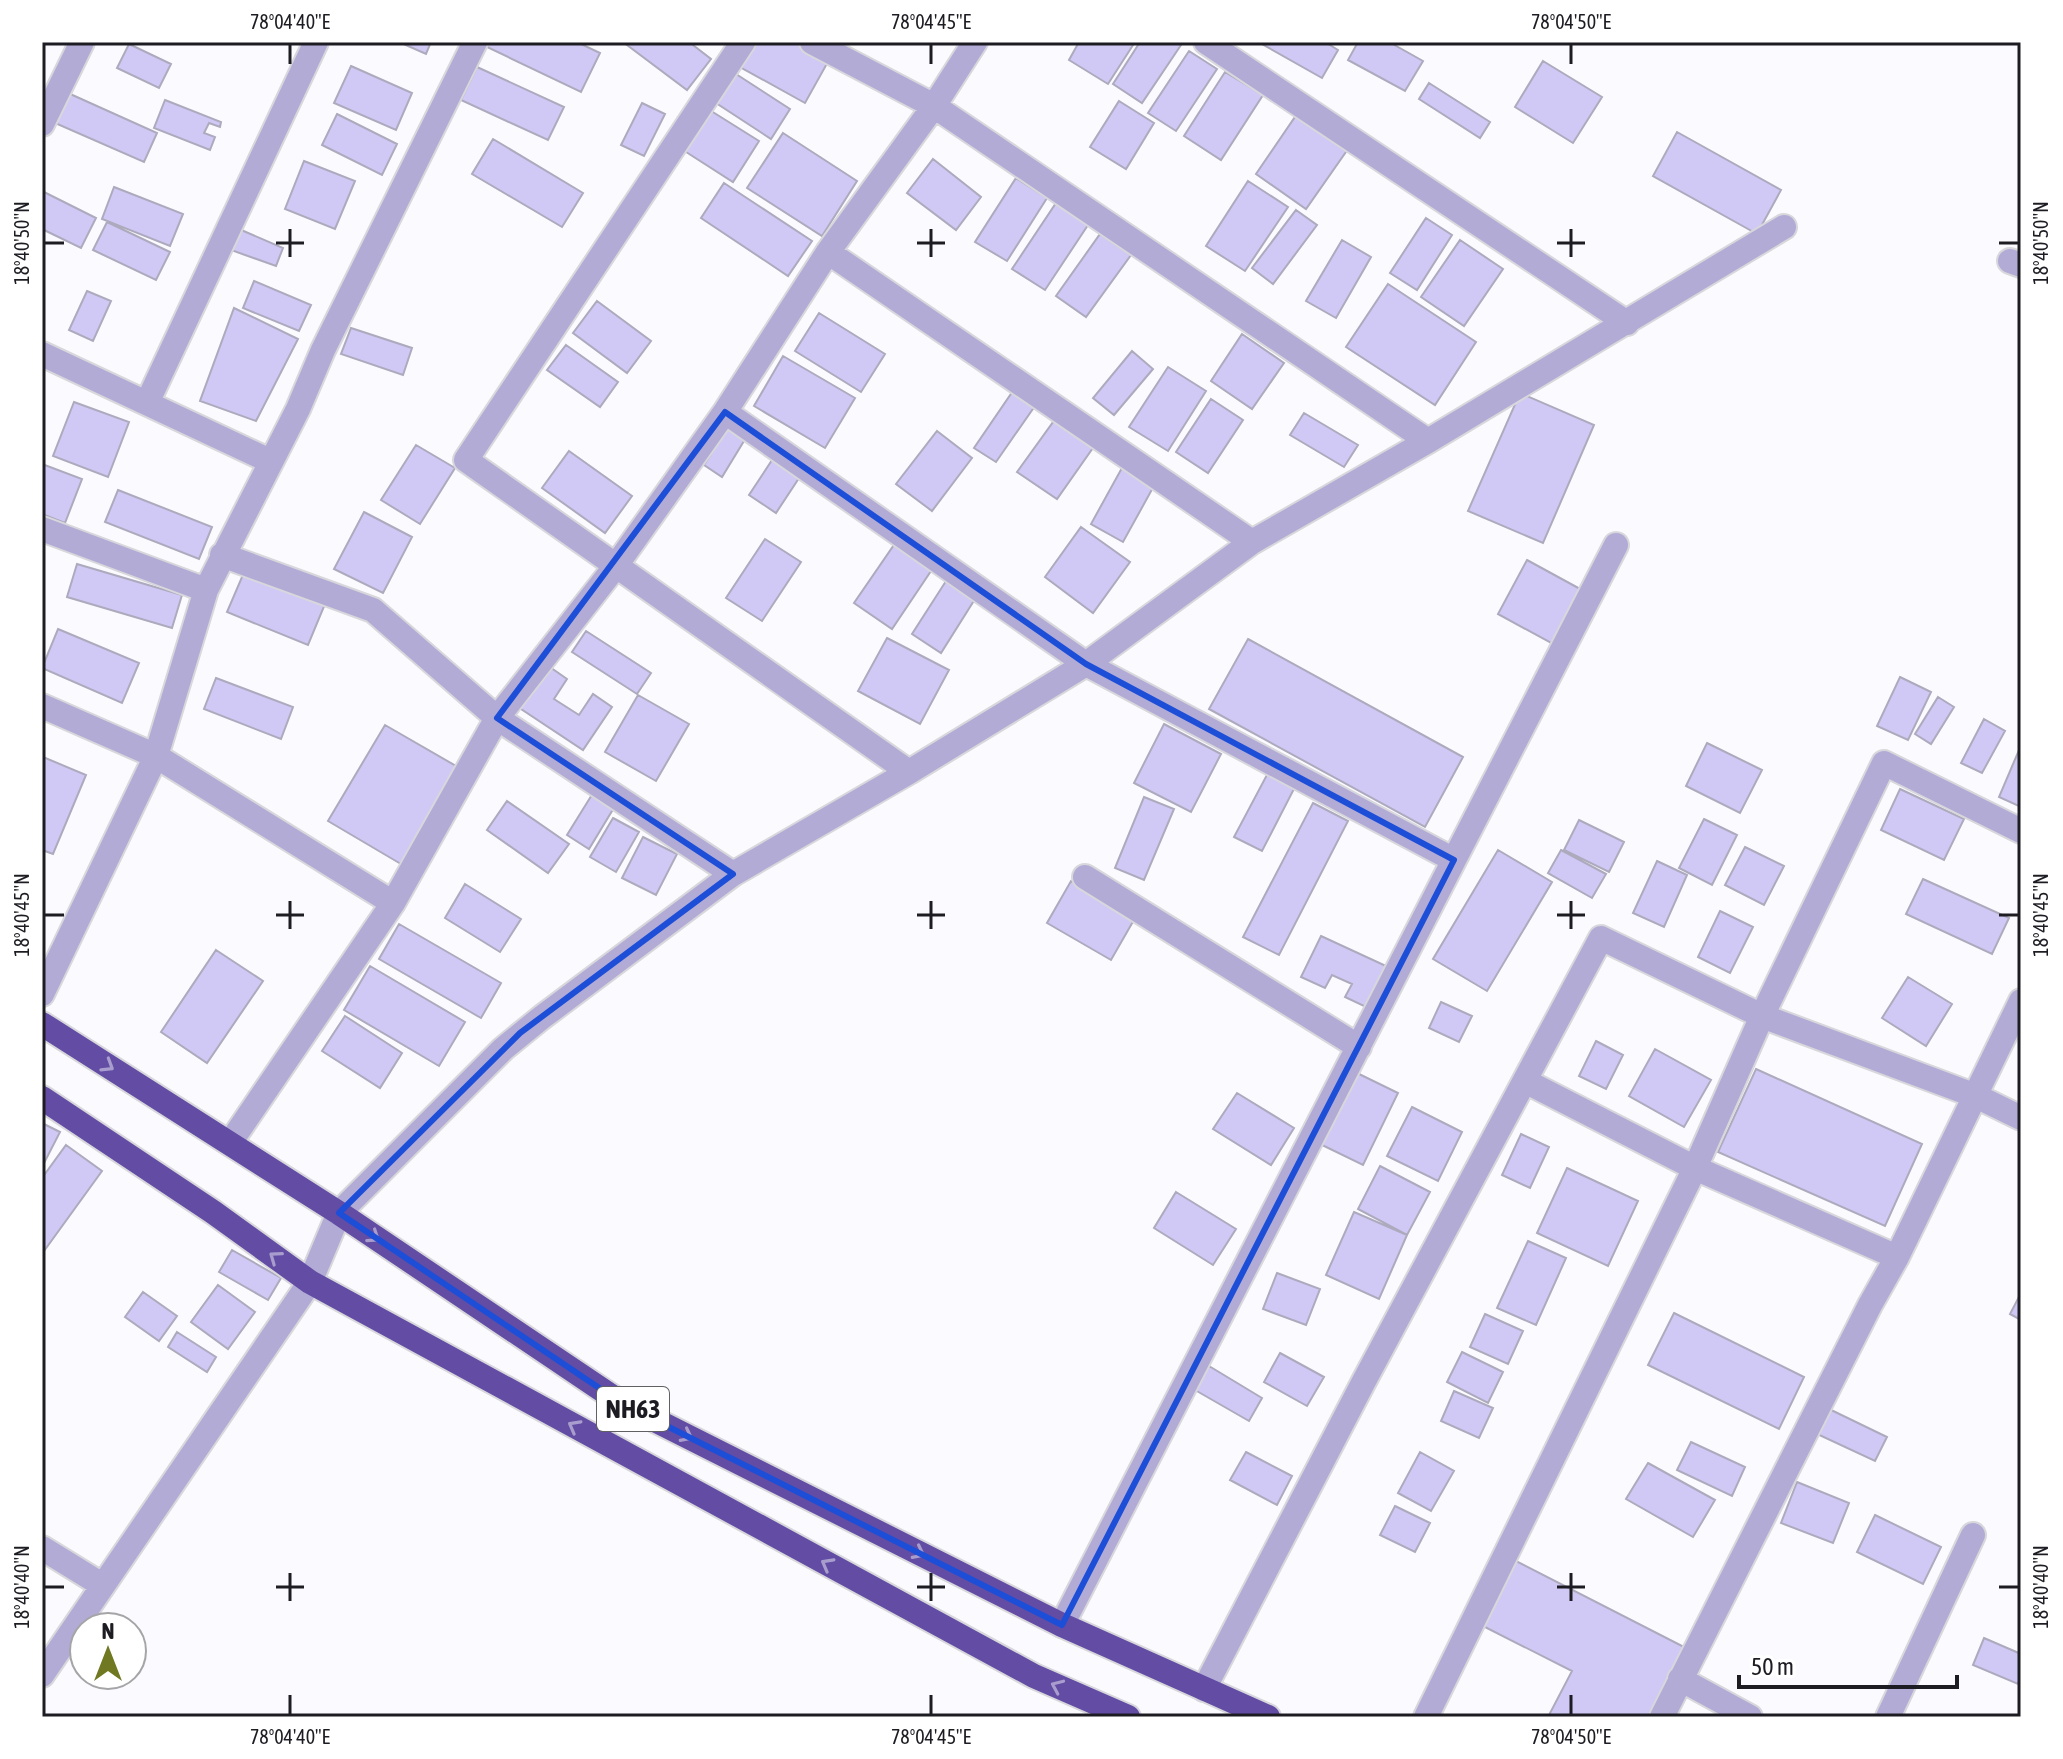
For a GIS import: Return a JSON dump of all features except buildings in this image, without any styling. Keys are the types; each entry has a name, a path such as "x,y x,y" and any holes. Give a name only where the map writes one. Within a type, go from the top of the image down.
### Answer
{"highway":[{"name":"NH63","path":"42,1024 339,1213 623,1404 1062,1625 1268,1717"},
{"name":"NH63","path":"42,1098 213,1212 310,1282 1034,1676 1128,1717"}],"street":[{"path":"147,403 316,42"},
{"path":"42,994 156,756 206,590 298,409 330,336 475,42"},
{"path":"743,42 466,460 909,772"},
{"path":"812,42 934,106 1428,441"},
{"path":"230,1143 393,903 497,718 615,567 725,412 828,252 934,106 975,42"},
{"path":"1206,42 1244,53 1627,323"},
{"path":"42,124 80,43"},
{"path":"42,1675 310,1282 339,1213 520,1033 733,874 1086,664 1252,542 1428,441 1784,227"},
{"path":"828,252 1252,542"},
{"path":"42,354 270,461"},
{"path":"725,412 1086,664 1454,860"},
{"path":"42,529 206,590"},
{"path":"1062,1625 1616,545"},
{"path":"222,555 373,610 497,718 733,874"},
{"path":"42,706 156,756 393,903"},
{"path":"1426,1717 1695,1168 1762,1016 1884,763 2021,831"},
{"path":"1085,877 1359,1047"},
{"path":"1204,1689 1363,1383 1601,938 1762,1016 1976,1096 2021,1118"},
{"path":"1662,1717 1897,1257 2021,1001"},
{"path":"1525,1081 1695,1168 1897,1257"},
{"path":"1888,1717 1973,1535"},
{"path":"42,1548 102,1585"},
{"path":"1680,1679 1750,1717"}],"highlighted area":[{"path":"725,412 1086,664 1454,860 1062,1625 623,1404 339,1213 520,1033 733,874 497,718"}]}
